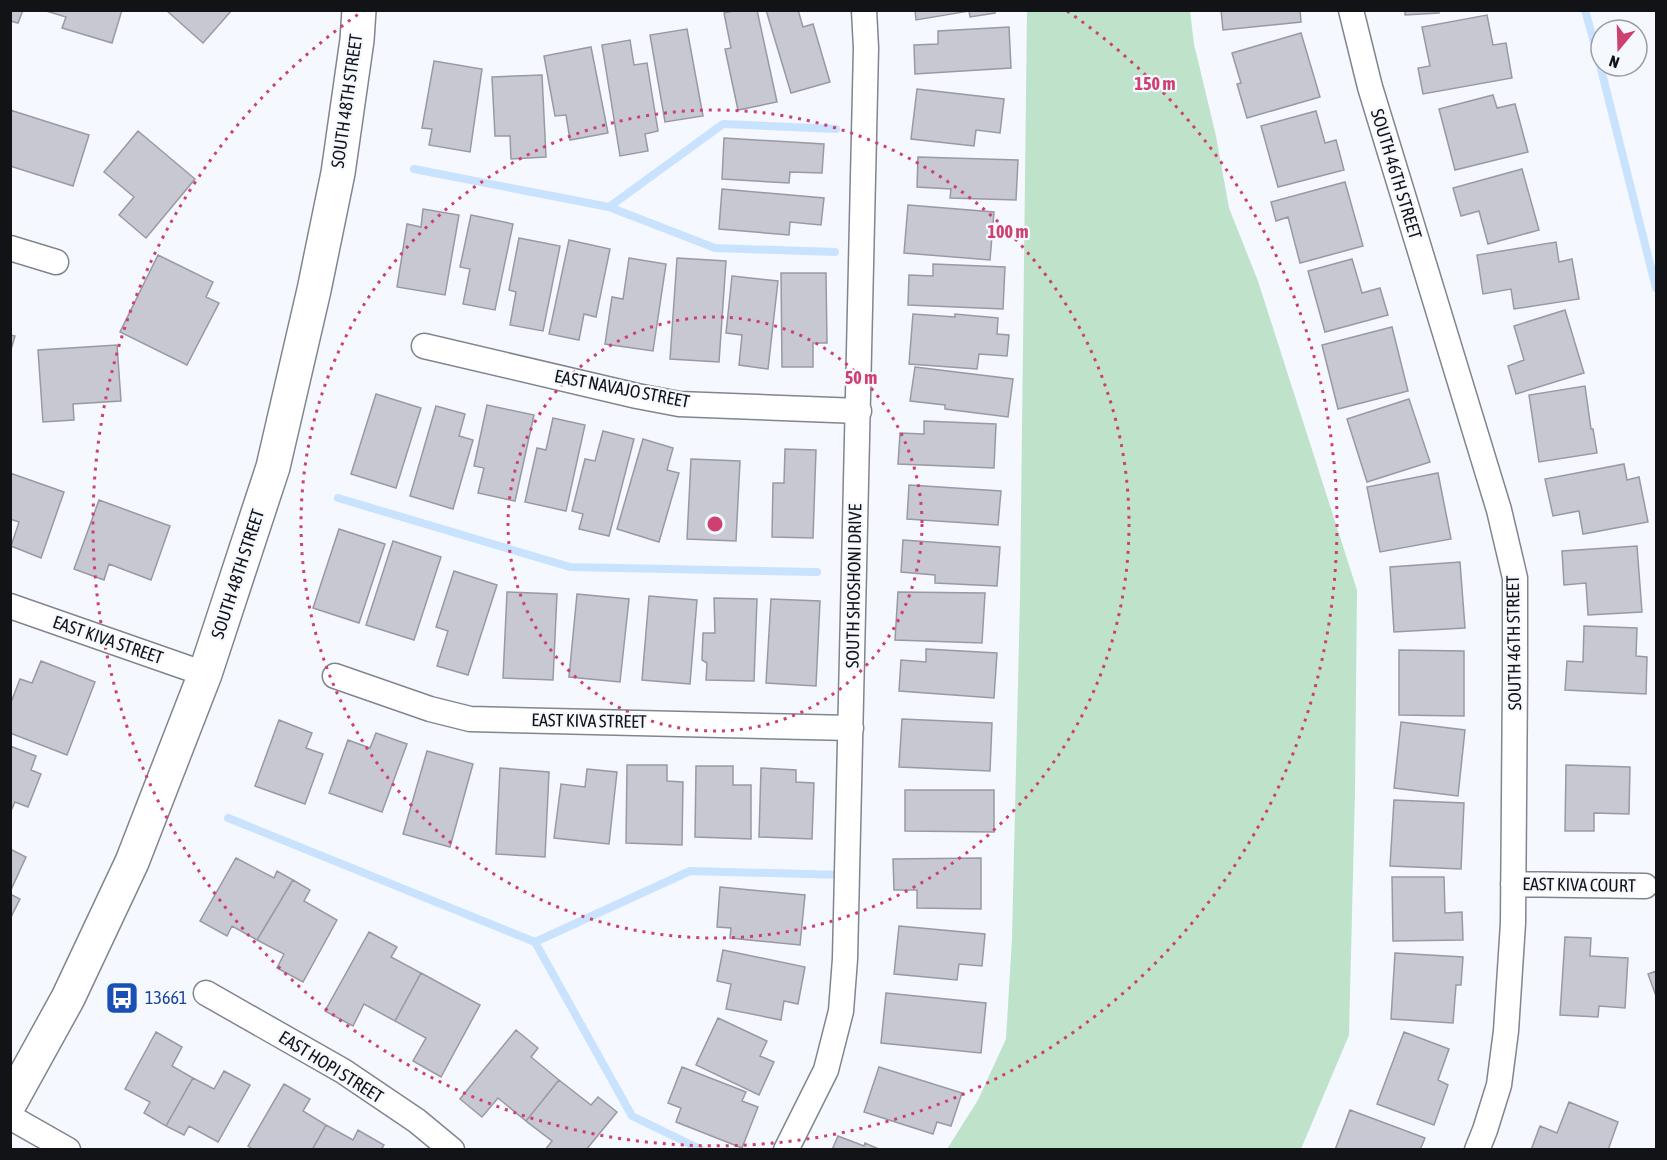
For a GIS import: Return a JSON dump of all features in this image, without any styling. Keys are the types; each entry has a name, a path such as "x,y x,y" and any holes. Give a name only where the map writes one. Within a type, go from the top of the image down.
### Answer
{"main road":[{"name":"SOUTH 48TH STREET","path":"10,1103 68,998 132,862 205,674 273,467 314,290 338,173 357,40 359,10"}],"street":[{"name":"SOUTH SHOSHONI DRIVE","path":"786,1149 826,1070 841,1011 845,959 859,411 866,60 864,10"},
{"name":"SOUTH 46TH STREET","path":"1351,10 1370,87 1499,510 1515,578 1513,923 1506,1031 1499,1085 1477,1149"},
{"path":"10,248 56,262"},
{"name":"EAST NAVAJO STREET","path":"424,346 679,404 859,411"},
{"name":"EAST KIVA STREET","path":"10,606 205,674"},
{"name":"EAST KIVA STREET","path":"335,676 430,709 470,719 851,728"},
{"name":"EAST KIVA COURT","path":"1513,884 1645,886"},
{"name":"EAST HOPI STREET","path":"206,993 343,1071 417,1121 452,1149"},
{"path":"10,1117 68,1149"}],"green space":[{"path":"1027,11 1190,11 1194,44 1216,136 1229,208 1258,281 1357,590 1349,1035 1301,1149 947,1149 978,1100 1006,1039 1012,938 1020,597"}],"building":[{"path":"10,10 23,10 18,23 10,21"},
{"path":"43,10 122,10 112,43 62,28 66,17"},
{"path":"166,10 232,10 203,43"},
{"path":"757,10 777,102 738,110 725,49 731,48 724,13"},
{"path":"766,10 798,10 803,27 813,24 830,82 791,93"},
{"path":"915,10 995,10 995,13 970,17 969,11 916,20"},
{"path":"1221,10 1300,10 1301,22 1223,30"},
{"path":"1405,10 1439,10 1439,13 1405,15"},
{"path":"1487,15 1493,45 1506,43 1512,78 1423,94 1418,68 1430,66 1422,27"},
{"path":"1009,27 1011,68 915,74 914,45 938,44 938,31"},
{"path":"687,29 703,116 665,122 650,35"},
{"path":"1301,33 1320,97 1247,118 1237,84 1241,83 1232,53"},
{"path":"630,40 634,65 647,63 658,131 645,134 648,151 620,156 602,45"},
{"path":"591,47 608,133 570,140 566,115 555,116 544,56"},
{"path":"434,61 482,69 470,152 429,145 432,129 422,128"},
{"path":"542,75 546,157 511,159 510,136 495,136 492,77"},
{"path":"917,89 1004,99 1000,133 976,130 974,146 911,139"},
{"path":"1493,95 1497,108 1515,104 1528,152 1455,170 1439,109"},
{"path":"10,110 89,135 73,186 10,166"},
{"path":"1316,111 1325,143 1336,140 1344,170 1278,187 1261,126"},
{"path":"138,131 195,179 146,238 119,215 134,197 104,172"},
{"path":"724,138 824,144 822,173 790,172 789,183 722,179"},
{"path":"918,157 1018,160 1016,200 950,198 951,189 917,187"},
{"path":"1522,169 1539,230 1488,244 1479,211 1461,216 1453,188"},
{"path":"1345,182 1363,246 1300,263 1288,217 1276,221 1271,202"},
{"path":"722,189 824,198 821,225 790,222 789,235 719,229"},
{"path":"908,205 994,212 990,260 904,253"},
{"path":"423,209 459,215 445,295 397,287 407,224 421,227"},
{"path":"471,215 513,224 495,310 463,304 470,269 460,267"},
{"path":"519,238 560,246 543,331 510,325 516,292 509,290"},
{"path":"569,240 610,249 596,317 584,314 579,340 549,334"},
{"path":"1556,242 1559,262 1572,259 1579,299 1514,309 1511,289 1483,294 1477,255"},
{"path":"158,255 213,282 206,297 219,303 187,365 120,332"},
{"path":"629,258 666,264 653,351 605,344 612,297 623,299"},
{"path":"677,258 726,261 719,362 670,359"},
{"path":"1352,259 1362,293 1380,288 1388,315 1325,332 1308,271"},
{"path":"933,264 1005,267 1003,309 908,305 909,275 933,276"},
{"path":"781,273 826,273 827,343 813,343 813,367 782,367"},
{"path":"732,276 778,281 768,369 739,365 742,335 726,333"},
{"path":"1565,310 1584,373 1516,394 1508,366 1524,360 1514,326"},
{"path":"913,314 955,317 955,314 998,318 997,334 1009,335 1007,356 979,354 977,369 909,364"},
{"path":"1392,327 1408,391 1338,409 1322,345"},
{"path":"10,335 15,336 10,353"},
{"path":"117,345 121,401 73,404 74,420 43,422 38,350"},
{"path":"915,367 1013,379 1008,417 945,409 945,405 910,401"},
{"path":"1585,386 1597,453 1539,462 1529,395"},
{"path":"376,394 421,408 396,488 351,474"},
{"path":"1409,399 1430,462 1367,482 1347,419"},
{"path":"487,405 534,415 515,501 478,493 484,468 474,466"},
{"path":"436,406 465,414 459,436 473,440 453,509 410,496"},
{"path":"553,418 585,425 566,511 525,502 537,448 546,450"},
{"path":"924,421 996,424 994,468 898,464 900,433 924,434"},
{"path":"603,431 634,439 609,536 579,529 583,514 572,511 585,459 595,461"},
{"path":"643,439 673,448 667,470 679,473 659,542 617,529"},
{"path":"785,449 816,450 813,538 772,537 773,483 784,483"},
{"path":"691,459 740,461 736,541 687,539"},
{"path":"1624,464 1627,480 1639,477 1648,522 1583,534 1579,511 1553,516 1545,479"},
{"path":"10,473 64,492 41,558 11,546 19,522 10,519"},
{"path":"1438,473 1451,539 1380,552 1367,487"},
{"path":"909,485 1001,491 998,525 907,519"},
{"path":"99,500 170,526 151,580 109,564 104,580 74,569"},
{"path":"339,529 385,544 359,623 313,608"},
{"path":"903,540 1000,547 997,586 935,583 935,575 901,572"},
{"path":"393,541 441,557 414,640 366,625"},
{"path":"1637,546 1642,612 1588,615 1586,583 1564,585 1562,551"},
{"path":"1460,562 1465,628 1394,632 1390,567"},
{"path":"454,571 497,585 468,675 437,666 448,631 436,627"},
{"path":"507,592 557,594 553,680 503,678"},
{"path":"898,592 985,593 982,643 895,640"},
{"path":"577,594 629,599 620,682 569,677"},
{"path":"649,596 697,600 690,684 642,680"},
{"path":"714,598 757,599 754,681 706,680 707,663 702,660 703,633 715,633"},
{"path":"771,599 820,601 816,686 766,683"},
{"path":"1584,626 1637,628 1636,656 1647,657 1646,694 1565,690 1567,661 1583,662"},
{"path":"926,649 997,653 994,698 899,691 901,660 926,662"},
{"path":"1399,650 1464,651 1464,716 1399,715"},
{"path":"41,661 95,682 67,755 10,733 10,705 20,679 32,683"},
{"path":"902,719 992,723 990,771 899,767"},
{"path":"279,720 312,733 306,748 323,754 305,804 255,786"},
{"path":"1401,722 1465,730 1458,796 1394,788"},
{"path":"376,733 407,744 382,812 329,793 348,740 370,748"},
{"path":"10,746 36,756 31,770 41,774 28,807 15,802 10,813"},
{"path":"427,751 473,764 450,847 403,834"},
{"path":"627,765 667,765 667,781 683,782 682,845 626,843"},
{"path":"1566,765 1630,767 1629,814 1594,813 1594,831 1565,831"},
{"path":"696,766 733,766 733,785 751,785 751,839 695,837"},
{"path":"500,768 549,772 545,857 496,854"},
{"path":"761,768 796,770 796,782 814,783 812,839 759,837"},
{"path":"587,769 617,772 609,844 554,838 561,784 585,787"},
{"path":"905,790 994,790 994,832 905,831"},
{"path":"1394,800 1464,803 1461,869 1390,866"},
{"path":"10,849 26,857 10,892"},
{"path":"236,858 274,878 277,871 293,880 257,940 232,926 227,936 200,921"},
{"path":"981,858 981,909 917,908 917,890 894,890 893,859"},
{"path":"1392,877 1444,877 1445,913 1462,912 1463,940 1393,941"},
{"path":"293,880 310,890 304,901 337,920 303,982 277,968 284,954 257,940"},
{"path":"720,887 805,895 800,945 730,938 731,928 717,927"},
{"path":"10,894 20,899 10,919"},
{"path":"899,926 985,934 982,966 959,964 957,980 894,974"},
{"path":"369,932 397,947 391,957 421,973 395,1021 364,1004 353,1026 325,1011"},
{"path":"1565,937 1591,938 1590,956 1628,958 1625,1008 1599,1006 1598,1017 1560,1015"},
{"path":"723,950 805,967 798,1004 784,1001 781,1020 726,1009 731,984 717,981"},
{"path":"1395,953 1463,957 1461,985 1456,985 1453,1023 1391,1019"},
{"path":"1656,971 1656,996 1648,974"},
{"path":"421,973 480,1005 441,1077 413,1061 426,1038 395,1021"},
{"path":"886,993 986,1003 981,1053 881,1043"},
{"path":"718,1018 767,1041 760,1056 774,1062 759,1095 696,1065"},
{"path":"516,1030 538,1048 531,1057 559,1080 526,1121 498,1098 482,1117 460,1099"},
{"path":"156,1032 182,1047 172,1066 193,1078 166,1126 144,1113 150,1102 125,1089"},
{"path":"1404,1032 1449,1049 1438,1080 1448,1085 1434,1125 1377,1104"},
{"path":"682,1067 746,1092 742,1101 758,1107 742,1148 676,1122 681,1108 668,1103"},
{"path":"879,1067 962,1093 951,1126 937,1122 933,1134 864,1112"},
{"path":"224,1071 250,1085 218,1142 189,1126 184,1135 166,1126 193,1078 214,1089"},
{"path":"559,1080 591,1105 598,1097 617,1112 586,1150 545,1150 552,1141 526,1121"},
{"path":"284,1084 310,1099 303,1111 326,1125 312,1150 254,1150 248,1146"},
{"path":"1569,1102 1618,1122 1608,1150 1531,1150 1540,1126 1557,1133"},
{"path":"1350,1110 1425,1138 1420,1150 1335,1150"},
{"path":"326,1125 353,1140 358,1130 384,1145 381,1150 312,1150"},
{"path":"838,1136 864,1146 865,1143 881,1150 832,1150"}],"waterway":[{"path":"1585,10 1656,288"},
{"path":"414,169 609,207 723,124 836,129"},
{"path":"609,207 715,248 835,252"},
{"path":"338,498 570,567 817,572"},
{"path":"228,818 535,942 690,871 844,875"},
{"path":"535,942 632,1116 702,1150"}],"place":[{"name":"13661","path":"122,998"}]}
